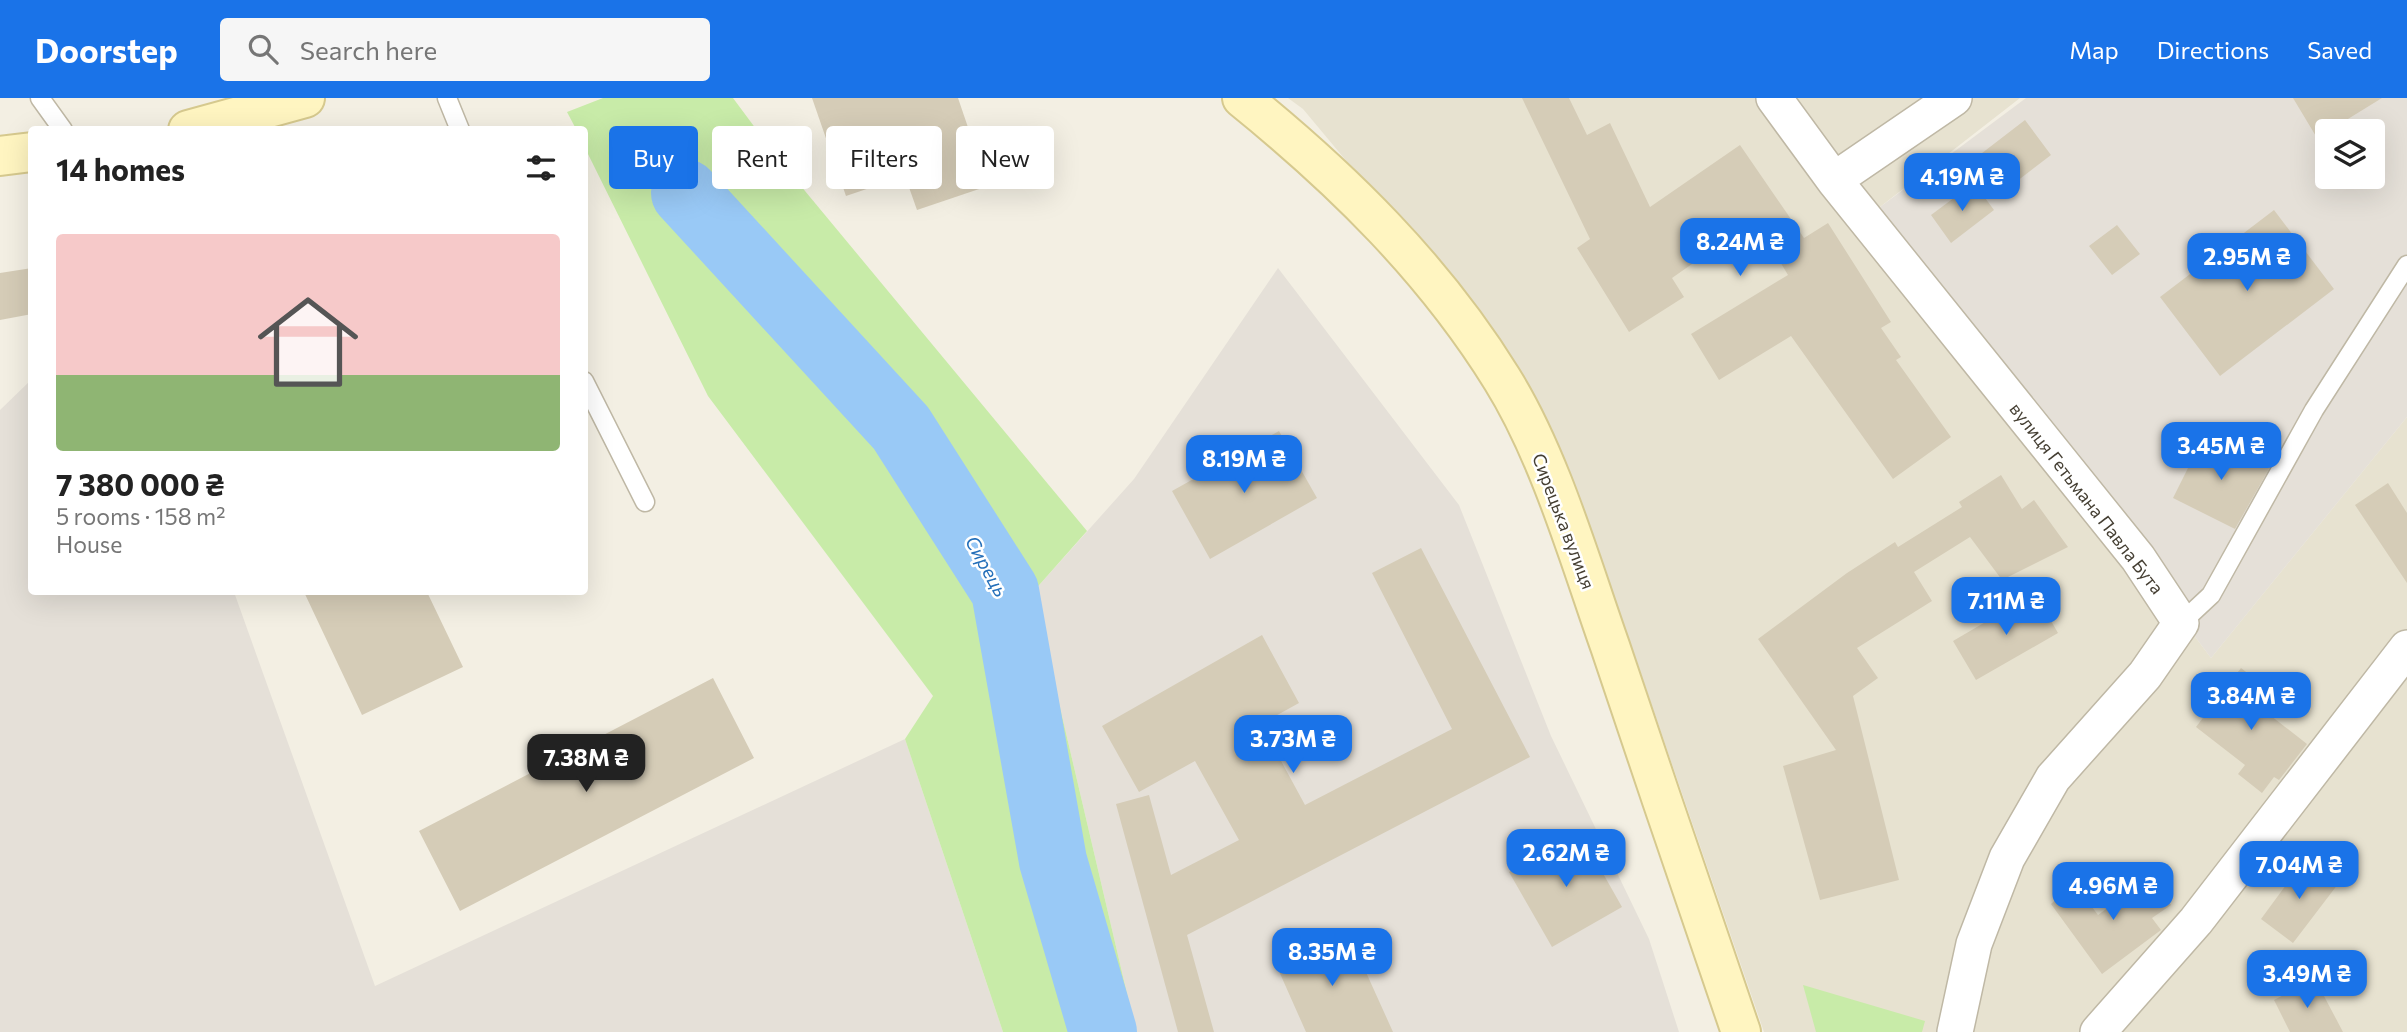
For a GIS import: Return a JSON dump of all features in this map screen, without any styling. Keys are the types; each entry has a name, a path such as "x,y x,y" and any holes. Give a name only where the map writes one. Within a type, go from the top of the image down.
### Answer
{"main road":[{"path":"226,126 305,98"},
{"name":"Сирецька вулиця","path":"1241,98 1307,151 1408,252 1459,314 1504,382 1541,458 1574,542 1741,1032"},
{"path":"0,156 28,152"}],"street":[{"name":"вулиця Гетьмана Павла Бута","path":"1774,98 1834,180 2138,558 2181,624"},
{"path":"1834,180 1954,98"},
{"path":"1955,1032 1974,944 2007,858 2053,778 2145,675 2181,624"},
{"path":"2098,1032 2196,921 2407,648"}],"lane":[{"path":"40,98 60,126"},
{"path":"447,98 458,126"},
{"path":"2181,624 2211,595 2314,410 2407,265"},
{"path":"588,390 645,502"}],"shaded area":[{"path":"1288,98 2020,98 1876,210 2211,658 2407,417 2407,1032 1764,1032 1616,601 1500,345 1303,109"},
{"path":"2026,98 2407,98 2407,417 2211,658 1876,210"},
{"path":"1278,268 1459,505 1551,736 1649,939 1679,1032 1136,1032 1033,592 1134,479"},
{"path":"28,383 28,595 235,595 375,986 905,739 1003,1032 0,1032 0,410"}],"green space":[{"path":"603,98 733,98 754,126 712,126 712,189 803,189 1087,531 1033,592 1136,1032 1003,1032 905,739 933,696 708,396 588,154 588,126 574,126 567,112"},
{"path":"1803,985 1925,1021 1922,1032 1816,1032"}],"building":[{"path":"812,98 958,98 968,126 956,126 956,189 979,189 917,210 910,189 942,189 942,126 826,126 826,138"},
{"path":"1522,98 1569,98 1587,135 1610,123 1650,207 1740,145 1804,238 1828,223 1891,322 1881,328 1901,357 1896,360 1951,437 1893,479 1791,336 1719,380 1691,334 1788,275 1755,220 1672,278 1684,297 1629,332 1577,248 1590,239"},
{"path":"2293,98 2382,98 2348,119 2315,119 2315,135"},
{"path":"2025,120 2051,155 1999,195 1973,160"},
{"path":"1974,183 1994,210 1951,243 1931,215"},
{"path":"844,189 867,189 846,196"},
{"path":"2274,210 2334,289 2220,376 2160,297"},
{"path":"2117,225 2140,254 2112,275 2089,246"},
{"path":"28,269 28,315 0,320 0,273"},
{"path":"1279,431 1317,498 1210,559 1172,491"},
{"path":"2205,434 2270,467 2235,529 2173,498"},
{"path":"2001,475 2022,509 2034,500 2068,547 2002,580 1970,537 1914,572 1932,601 1857,648 1878,678 1853,696 1899,880 1820,900 1783,766 1836,750 1758,639 1847,573 1895,542 1898,547 1962,507 1959,502"},
{"path":"2388,483 2407,513 2407,583 2355,505"},
{"path":"1421,548 1530,757 1187,935 1214,1032 1178,1032 1116,804 1149,795 1171,875 1239,840 1195,761 1139,792 1102,726 1262,635 1299,703 1261,724 1305,805 1452,729 1372,573"},
{"path":"2035,593 2058,633 1976,680 1953,641"},
{"path":"305,595 428,595 463,667 362,715"},
{"path":"2241,668 2268,689 2257,705 2307,744 2279,780 2274,777 2262,793 2238,774 2245,765 2196,727"},
{"path":"713,678 754,758 460,911 419,831"},
{"path":"1579,831 1622,907 1552,947 1509,872"},
{"path":"2305,859 2338,884 2293,943 2261,919"},
{"path":"2150,877 2171,905 2152,918 2161,930 2102,974 2051,904 2074,883 2098,915"},
{"path":"1346,928 1393,1032 1306,1032 1274,960"},
{"path":"2315,979 2343,1032 2290,1032 2274,1000"}],"waterway":[{"name":"Сирець","path":"685,193 901,428 1005,591 1053,861 1103,1032"}]}
